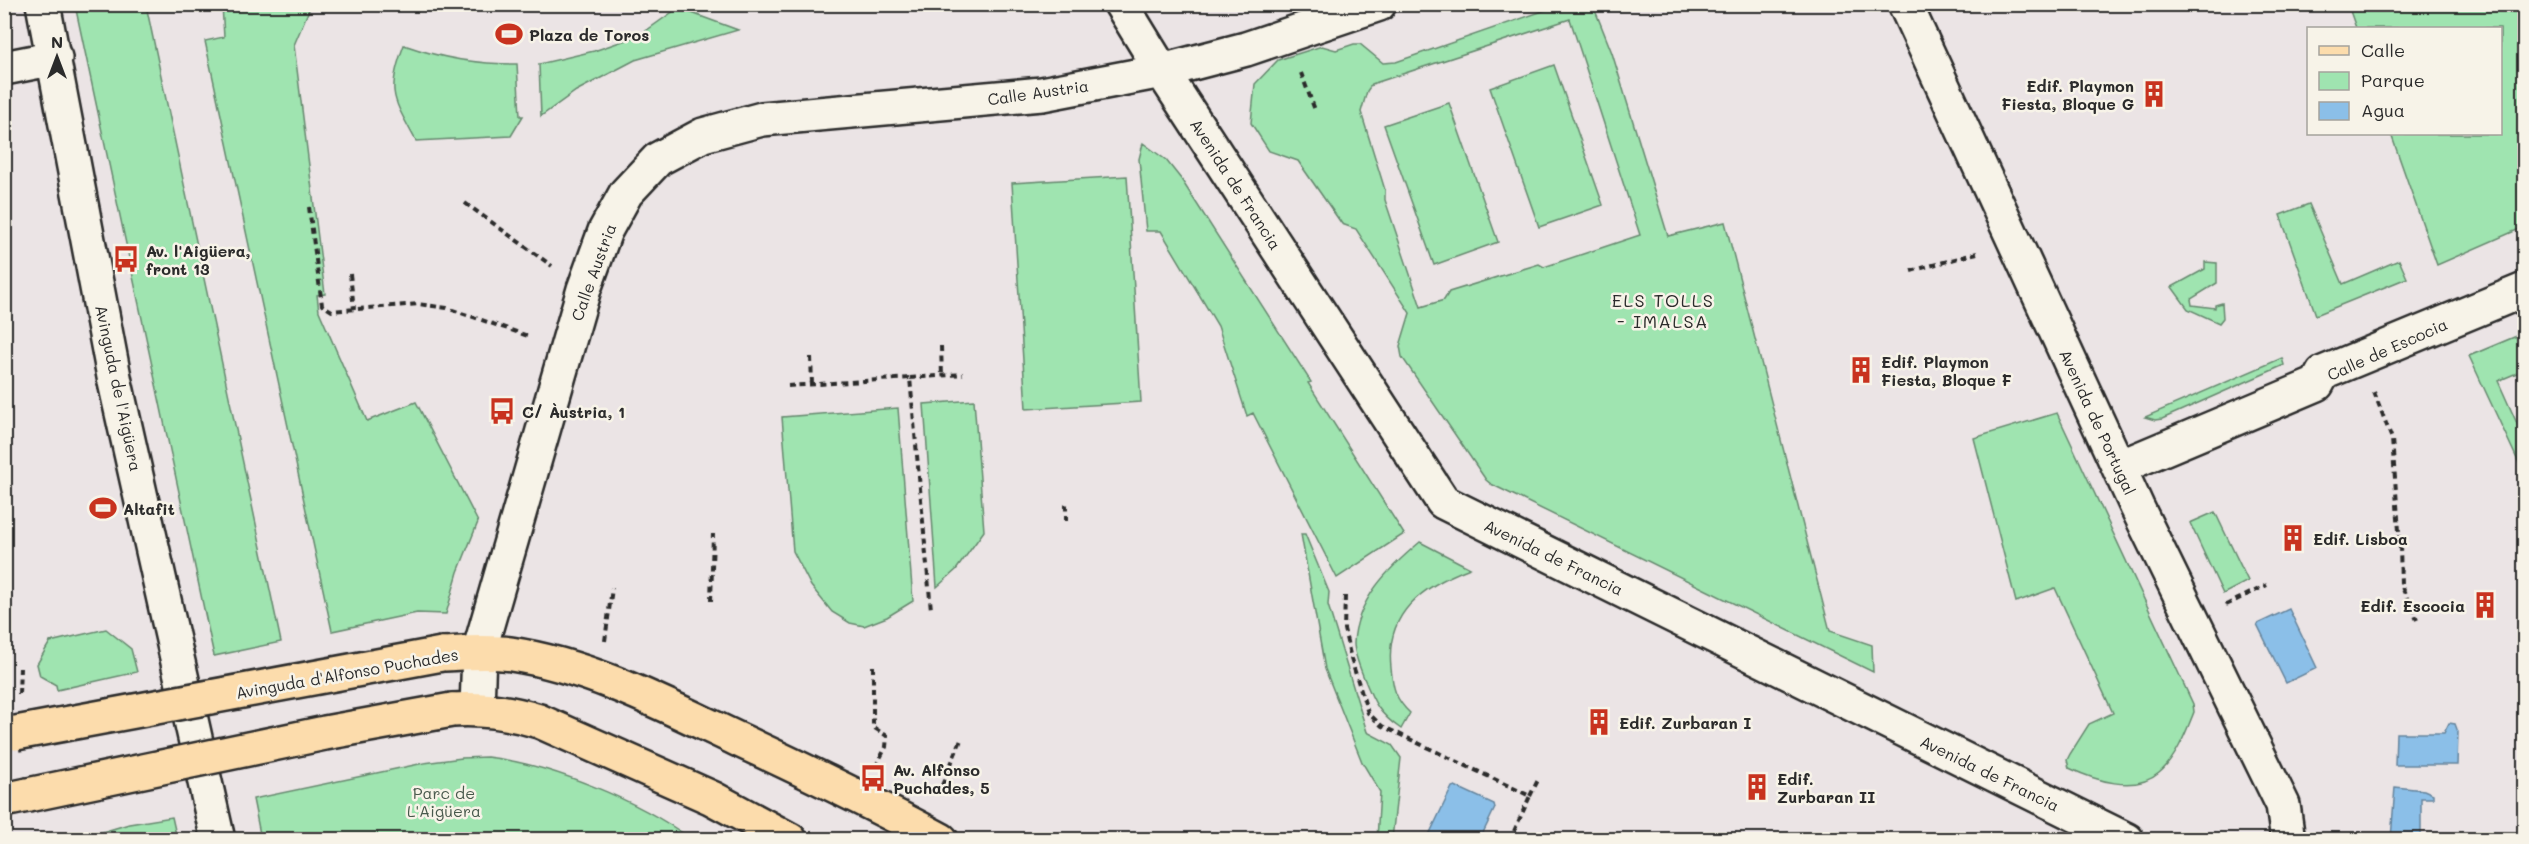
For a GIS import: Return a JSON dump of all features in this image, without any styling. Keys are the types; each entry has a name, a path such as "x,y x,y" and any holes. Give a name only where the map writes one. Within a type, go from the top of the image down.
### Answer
{"main road":[{"name":"Avinguda d'Alfonso Puchades","path":"10,735 442,654 479,652 520,656 600,678 671,708 860,797 933,837"},
{"path":"16,797 314,736 464,709 510,712 539,721 712,798 790,840"}],"street":[{"name":"Avinguda de l'Aigüera","path":"43,4 116,382 218,840"},
{"name":"Avenida de Francia","path":"1121,4 1162,71 1443,502 2127,840"},
{"name":"Calle Austria","path":"464,709 584,289 605,231 626,193 658,159 704,135 762,119 1042,94 1162,71 1246,49 1379,4"},
{"name":"Avenida de Portugal","path":"1905,4 2137,507 2283,806 2288,840"},
{"path":"4,68 55,57"},
{"name":"Calle de Escocia","path":"2120,468 2317,384 2323,373 2524,291"}],"path":[{"path":"1301,73 1315,110"},
{"path":"465,203 584,289"},
{"path":"309,207 322,305 333,311 418,304 447,308 566,350"},
{"path":"1911,271 2014,242"},
{"path":"350,274 354,309"},
{"path":"940,346 942,376"},
{"path":"811,357 812,384"},
{"path":"2361,357 2392,439 2400,533 2401,585 2417,620"},
{"path":"788,386 963,374"},
{"path":"910,378 931,610"},
{"path":"1066,504 1066,521"},
{"path":"711,601 713,534"},
{"path":"2243,597 2267,585"},
{"path":"600,678 612,588"},
{"path":"1345,596 1344,629 1368,713 1382,726 1530,796"},
{"path":"860,797 886,747 887,735 873,726 873,666"},
{"path":"933,837 961,740"},
{"path":"1510,840 1538,780"}],"green space":[{"path":"1563,4 1593,5 1612,53 1668,236 1725,222 1830,631 1872,645 1873,672 1486,480 1402,357 1400,346 1410,313 1356,229 1342,224 1298,161 1269,151 1251,123 1255,84 1278,60 1322,46 1336,50 1360,44 1383,63 1396,62","holes":["1570,19 1640,235 1544,267 1539,264 1449,292 1444,300 1421,307 1385,200 1385,190 1361,112 1367,91 1372,84"]},
{"path":"75,5 146,5 281,642 214,656"},
{"path":"222,5 311,5 294,45 325,294 317,295 319,311 367,421 416,402 478,522 458,572 446,614 417,613 332,631 205,41 224,37"},
{"path":"2348,5 2524,5 2524,227 2437,265 2391,135 2502,135 2502,27 2356,27"},
{"path":"678,8 738,30 635,60 576,91 541,116 539,64 594,51 640,35"},
{"path":"404,45 460,60 517,64 520,116 523,116 511,136 416,141 402,115 395,95 395,74"},
{"path":"1554,65 1603,205 1539,227 1490,88"},
{"path":"1449,103 1498,242 1434,265 1384,125"},
{"path":"1143,143 1166,160 1181,179 1311,382 1308,383 1404,534 1337,578 1253,413 1247,416 1218,326 1161,231 1146,231 1139,159"},
{"path":"1127,176 1141,402 1026,409 1012,183"},
{"path":"2309,204 2343,284 2399,260 2407,278 2316,315 2280,215"},
{"path":"2205,262 2217,263 2217,283 2191,299 2192,305 2215,308 2215,305 2222,303 2223,318 2219,323 2188,309 2172,287 2205,269"},
{"path":"2524,333 2524,370 2498,381 2524,439 2524,474 2469,356"},
{"path":"2282,358 2284,365 2162,419 2155,420 2145,417"},
{"path":"974,400 984,531 956,570 937,587 924,404"},
{"path":"898,408 913,601 887,617 864,626 850,623 832,612 811,586 793,551 782,417"},
{"path":"2057,413 2193,704 2194,712 2191,720 2171,760 2159,773 2138,783 2114,783 2090,777 2069,768 2067,760 2089,724 2113,713 2055,588 2016,602 1974,438"},
{"path":"2215,512 2248,581 2223,594 2190,523"},
{"path":"1301,534 1305,534 1329,592 1328,605 1367,732 1392,745 1401,758 1392,839 1377,839 1380,792 1362,762 1325,669"},
{"path":"1420,542 1470,568 1437,583 1423,593 1401,616 1394,631 1391,648 1393,682 1398,698 1410,713 1401,729 1382,713 1374,701 1359,665 1354,643 1361,613 1376,586"},
{"path":"106,629 131,649 137,672 57,690 56,685 40,676 37,664 50,642"},
{"name":"Parc de L'Aigüera","path":"487,757 539,767 594,786 646,811 691,839 261,839 253,799 424,763"},
{"path":"172,817 177,839 79,839 129,824"}],"water":[{"path":"2289,609 2317,668 2286,683 2257,624"},
{"path":"2449,723 2455,724 2458,732 2457,765 2395,765 2396,733 2444,733"},
{"path":"1455,786 1494,804 1495,808 1480,839 1427,839 1452,787"},
{"path":"2395,787 2424,790 2433,794 2433,798 2421,798 2421,839 2391,839"}],"place":[{"name":"Plaza de Toros","path":"509,34"},
{"name":"Edif. Playmon Fiesta, Bloque G","path":"2154,94"},
{"name":"Av. l'Aigüera, front 13","path":"126,259"},
{"name":"Edif. Playmon Fiesta, Bloque F","path":"1861,370"},
{"name":"C/ Àustria, 1","path":"502,411"},
{"name":"Altafit","path":"103,508"},
{"name":"Edif. Lisboa","path":"2293,538"},
{"name":"Edif. Escocia","path":"2485,605"},
{"name":"Edif. Zurbaran I","path":"1599,722"},
{"name":"Av. Alfonso Puchades, 5","path":"873,778"},
{"name":"Edif. Zurbaran II","path":"1757,787"}],"district":[{"name":"ELS TOLLS - IMALSA","path":"1663,310"}]}
